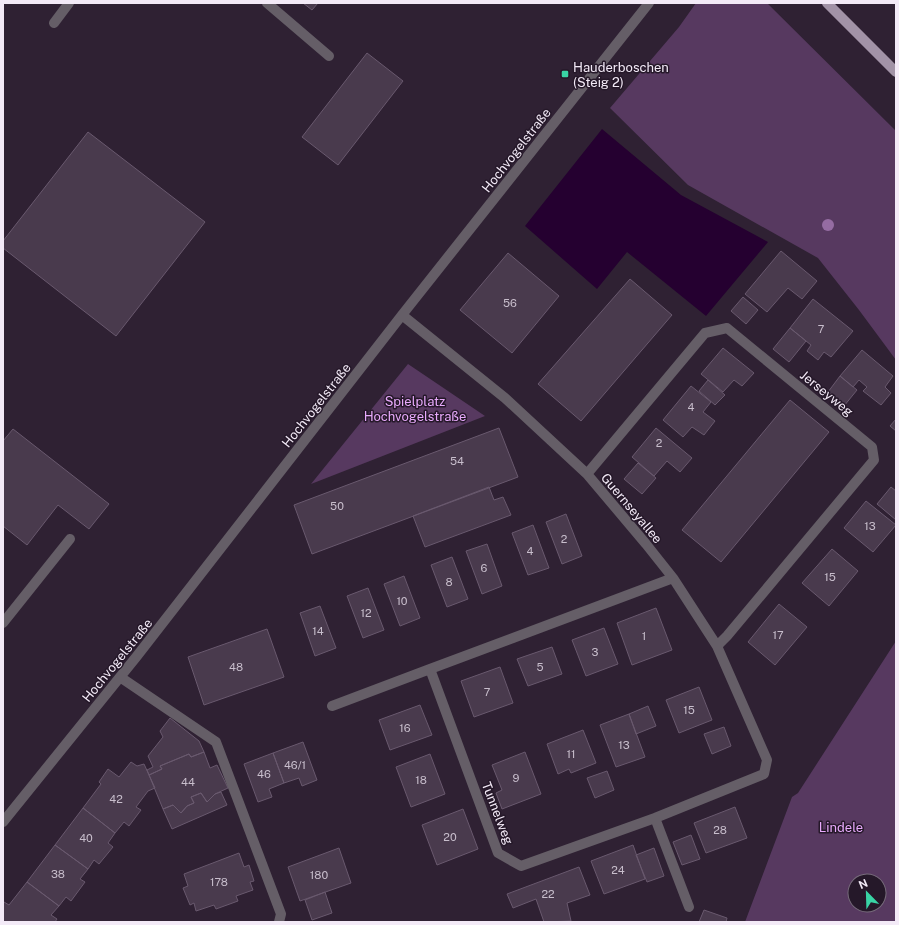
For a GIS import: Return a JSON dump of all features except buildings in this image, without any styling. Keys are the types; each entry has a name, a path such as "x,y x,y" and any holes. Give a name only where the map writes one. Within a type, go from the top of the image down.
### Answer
{"main road":[{"path":"827,3 896,72"}],"street":[{"path":"54,23 69,3"},
{"path":"267,3 329,56"},
{"name":"Hochvogelstraße","path":"3,822 120,677 402,315 649,3"},
{"name":"Guernseyallee","path":"402,315 505,398 587,474 673,578 717,646 767,760 764,774"},
{"name":"Jerseyweg","path":"587,474 705,333 727,328 872,447 874,460 728,636 717,646"},
{"path":"3,623 70,539"},
{"path":"332,706 673,578"},
{"name":"Tunnelweg","path":"430,669 498,853 521,866 655,818 764,774"},
{"path":"120,677 216,742 281,914 279,922"},
{"path":"655,818 689,907"}],"green space":[{"path":"696,3 767,3 896,131 896,360 818,258 688,185 610,108 679,27"},
{"name":"Spielplatz Hochvogelstraße","path":"408,364 485,416 311,484"},
{"name":"Lindele","path":"896,641 896,922 745,922 792,797 798,793"}],"shaded area":[{"path":"602,129 681,195 768,242 706,316 627,252 597,289 525,226"}],"place":[{"name":"Hauderboschen (Steig 2)","path":"565,74"}]}
